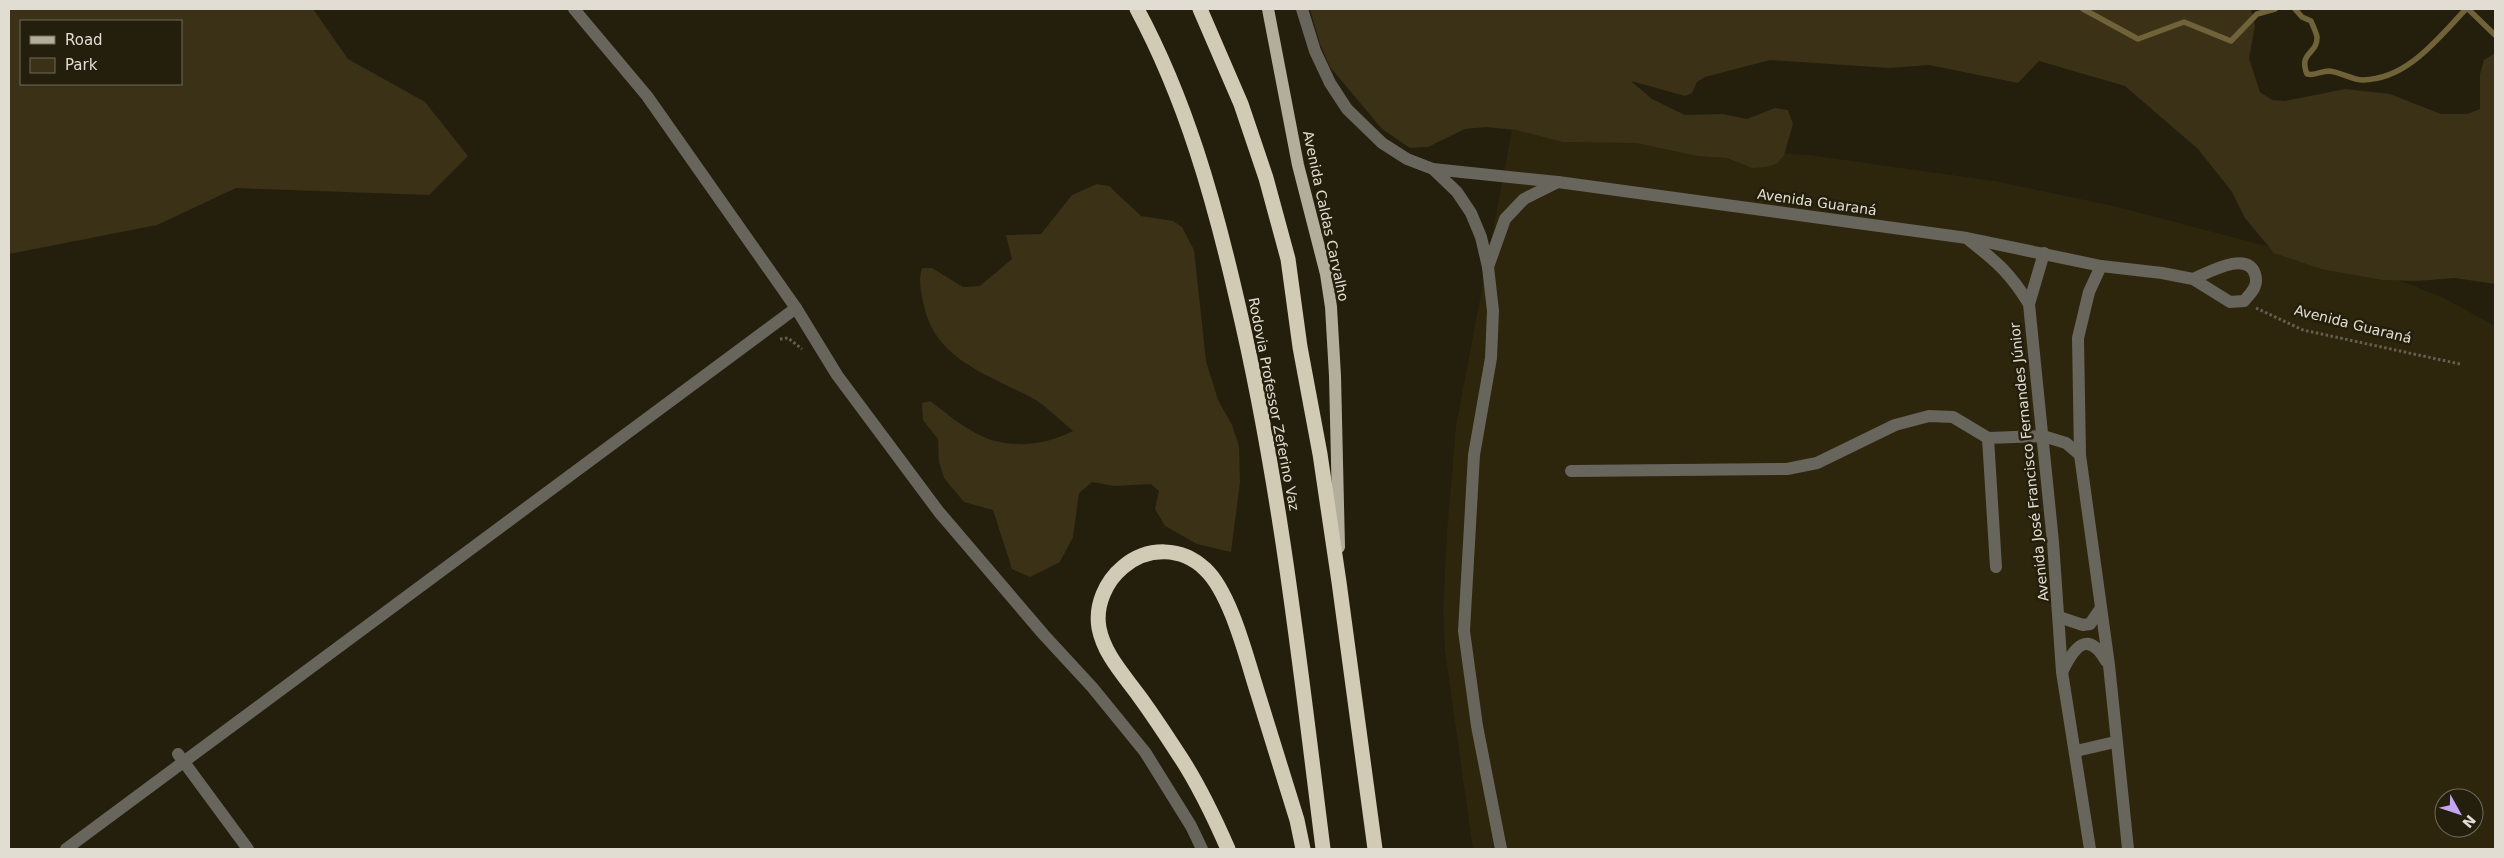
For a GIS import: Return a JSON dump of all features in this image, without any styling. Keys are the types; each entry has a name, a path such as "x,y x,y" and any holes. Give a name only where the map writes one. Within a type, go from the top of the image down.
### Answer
{"highway":[{"name":"Rodovia Professor Zeferino Vaz","path":"1137,9 1191,130 1223,239 1250,353 1271,457 1294,616 1323,849"},
{"path":"1200,9 1241,104 1266,178 1288,259 1300,347 1320,454 1339,582 1375,849"},
{"path":"1228,849 1209,806 1181,757 1114,664 1104,644 1099,627 1098,610 1113,576 1126,564 1141,557 1165,550 1184,554 1206,569 1222,592 1243,644 1297,820 1303,849"}],"main road":[{"name":"Avenida Caldas Carvalho","path":"1268,9 1298,165 1326,274 1331,307 1337,416 1339,582"}],"street":[{"path":"574,9 647,96 796,308 836,375 939,512 1044,635 1092,687 1145,752 1191,826 1202,849"},
{"path":"1302,9 1315,51 1330,83 1347,109 1382,143 1407,159 1434,169 1457,192 1471,213 1481,237 1488,267 1493,310 1491,358 1474,455 1464,631 1477,726 1501,849"},
{"name":"Avenida Guaraná","path":"1434,169 1558,182 1967,238 2101,266 2162,273 2193,279 2230,302 2244,301"},
{"path":"1488,267 1505,219 1524,199 1558,182"},
{"name":"Avenida José Francisco Fernandes Júnior","path":"1967,238 2000,264 2014,280 2029,304"},
{"name":"Avenida José Francisco Fernandes Júnior","path":"2044,253 2029,304 2043,436 2062,672 2090,849"},
{"path":"2193,279 2229,264 2240,263 2249,265 2255,272 2257,282 2252,292 2244,301"},
{"path":"2101,266 2088,292 2078,338 2080,456 2109,665 2115,742 2128,849"},
{"path":"66,849 181,758 796,308"},
{"path":"1571,471 1787,469 1817,463 1896,424 1929,416 1953,417 1988,438 2043,436 2066,443 2080,456"},
{"path":"1988,438 1996,567"},
{"name":"Avenida José Francisco Fernandes Júnior","path":"2059,617 2083,625 2090,624 2101,608"},
{"path":"2062,672 2074,650 2079,645 2087,643 2100,650 2109,665"},
{"path":"2076,751 2115,742"},
{"path":"181,758 248,849"}],"path":[{"name":"Avenida Guaraná","path":"2244,301 2303,330 2460,364"},
{"path":"772,341 788,338 809,354"}],"shaded area":[{"path":"1512,130 1809,155 1994,181 2114,206 2407,283 2444,298 2495,326 2495,849 1473,849 1445,651 1443,611 1447,532 1456,426"}],"green space":[{"path":"9,9 313,9 348,59 425,102 468,156 429,195 236,188 157,225 9,254"},
{"path":"1310,9 2251,9 2255,26 2249,58 2260,92 2272,100 2285,101 2345,89 2390,94 2441,114 2467,114 2480,109 2480,74 2484,60 2495,53 2495,284 2455,278 2417,281 2382,280 2321,269 2274,253 2245,218 2232,192 2198,149 2125,86 2039,61 2018,83 1929,65 1889,68 1770,60 1705,77 1697,82 1692,93 1685,96 1631,81 1652,99 1685,115 1723,114 1747,119 1775,108 1788,110 1793,124 1784,155 1778,163 1767,167 1752,168 1727,158 1697,156 1637,143 1563,142 1516,130 1486,127 1465,129 1428,147 1410,148 1382,129 1330,67 1320,44"},
{"path":"1097,184 1109,186 1141,216 1173,221 1182,227 1194,250 1206,361 1218,400 1232,425 1239,446 1240,482 1231,552 1197,544 1165,526 1155,509 1159,491 1151,484 1114,486 1092,482 1079,493 1073,537 1060,562 1030,577 1012,569 993,510 964,502 944,478 939,462 938,439 923,420 922,403 930,401 966,428 984,437 1009,444 1036,443 1073,431 1034,399 983,374 952,353 930,325 921,292 921,273 922,268 932,268 963,287 980,286 1012,259 1006,235 1041,234 1072,195"}],"waterway":[{"path":"2083,9 2138,39 2184,22 2231,41 2257,14 2275,9"},
{"path":"2295,9 2302,17 2311,21 2317,37 2315,47 2306,57 2305,67 2307,74 2329,71 2363,80 2379,78 2394,73 2408,65 2433,44 2466,9"},
{"path":"2468,9 2495,35"}]}
